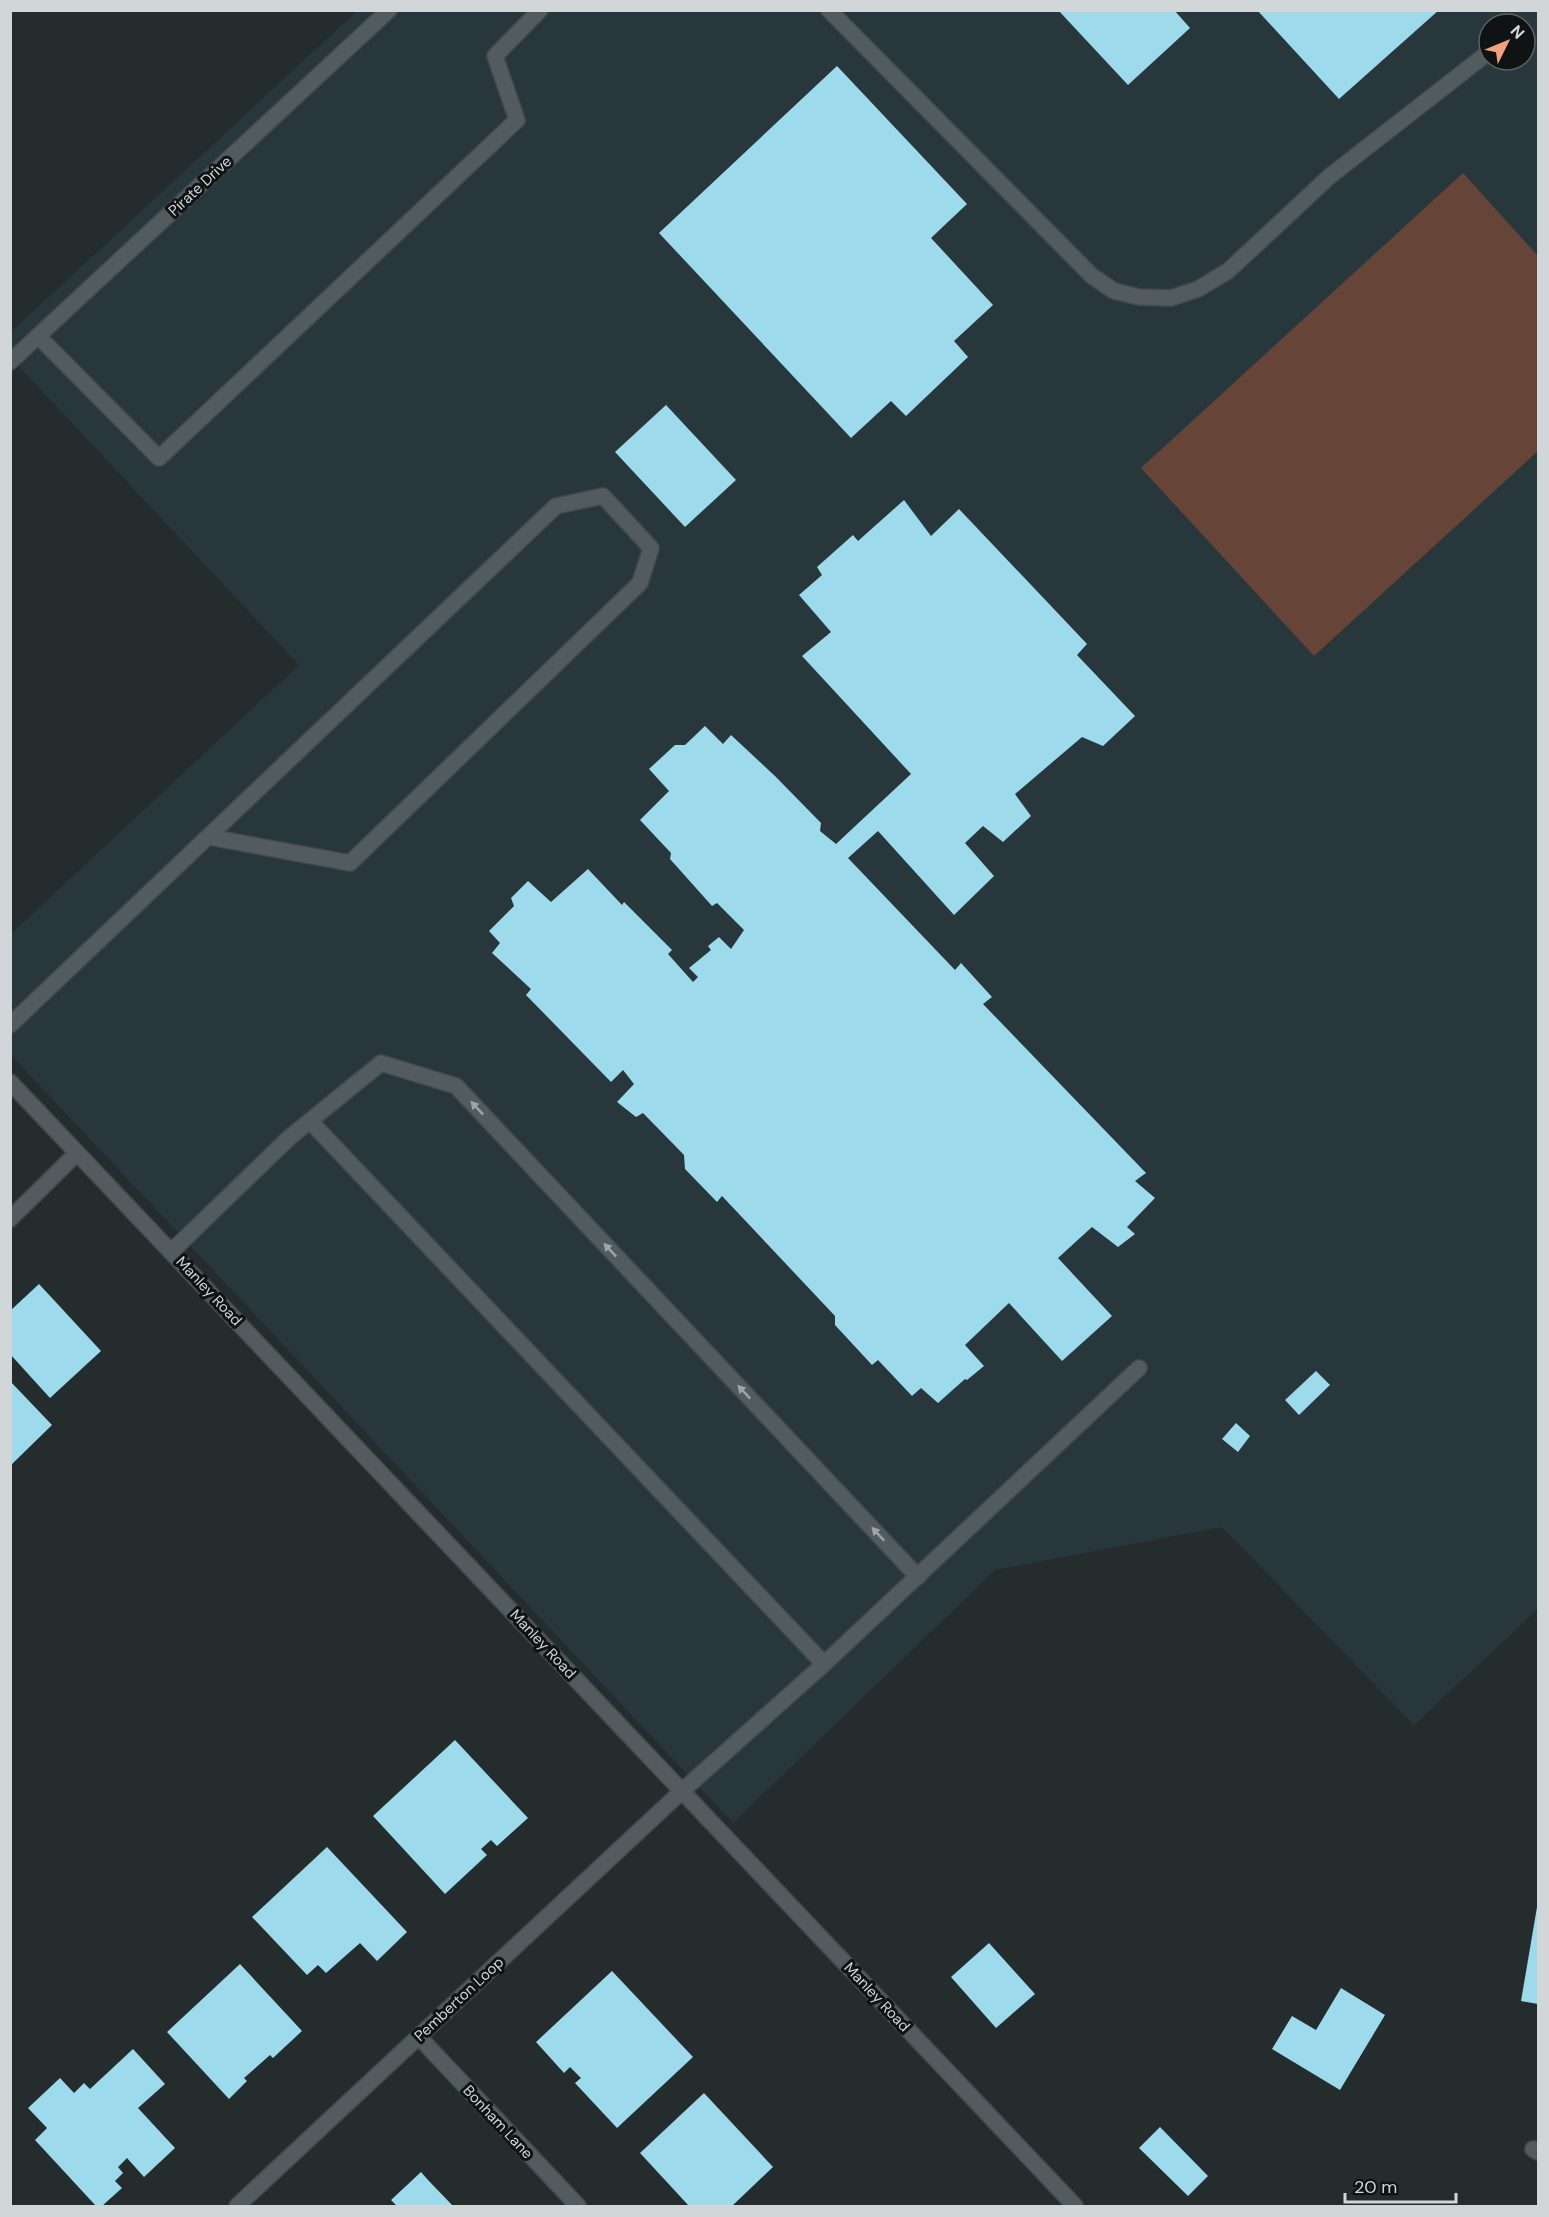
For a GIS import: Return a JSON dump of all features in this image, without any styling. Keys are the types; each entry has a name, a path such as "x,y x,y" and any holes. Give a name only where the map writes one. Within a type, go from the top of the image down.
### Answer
{"street":[{"name":"Pirate Drive","path":"10,362 389,10"},
{"path":"38,336 159,458 517,120 495,56 540,10"},
{"path":"829,10 1092,276 1114,291 1139,297 1171,298 1198,289 1228,271 1330,176 1477,61"},
{"path":"10,1025 556,506 603,496 651,548 640,584 350,863 209,837"},
{"path":"171,1252 290,1137 381,1063 456,1086 918,1576"},
{"name":"Manley Road","path":"10,1082 1075,2206"},
{"path":"310,1121 824,1664"},
{"path":"10,1219 77,1153"},
{"name":"Pemberton Loop","path":"237,2206 682,1791 824,1664 1139,1368"},
{"name":"Bonham Lane","path":"419,2037 578,2206"}],"shaded area":[{"path":"357,11 1538,11 1538,1609 1414,1725 1222,1527 995,1570 733,1823 11,1055 11,934 299,665 11,358 11,332"},
{"path":"1463,173 1538,256 1538,451 1314,656 1141,468"}],"building":[{"path":"1058,10 1174,10 1190,28 1128,85"},
{"path":"1257,10 1439,10 1339,99"},
{"path":"837,66 967,204 931,238 993,305 954,341 968,357 906,416 891,401 851,438 659,233"},
{"path":"666,405 736,480 685,527 615,452"},
{"path":"904,500 931,536 959,509 1087,644 1077,655 1135,716 1103,746 1082,737 1015,794 1031,816 1003,842 983,826 965,843 994,876 954,915 878,831 848,858 955,970 961,963 992,997 983,1004 1146,1173 1135,1181 1155,1198 1127,1227 1135,1234 1118,1247 1092,1227 1058,1258 1112,1316 1062,1361 1009,1303 965,1345 984,1366 938,1403 921,1388 912,1396 878,1360 872,1365 835,1325 835,1316 722,1196 717,1202 685,1169 684,1155 643,1113 636,1117 617,1102 634,1084 623,1070 611,1082 526,995 531,989 492,953 500,943 489,931 514,906 511,898 528,881 551,902 588,869 622,905 624,902 672,950 668,954 693,982 698,977 689,968 711,950 708,946 719,937 731,949 744,930 717,903 712,906 670,859 671,853 640,820 669,791 649,769 675,745 685,745 705,726 723,744 731,735 821,823 820,831 836,844 911,774 802,656 831,632 799,595 822,575 817,567 853,535 858,541"},
{"path":"39,1284 101,1351 50,1398 10,1354 10,1311"},
{"path":"1316,1371 1330,1385 1299,1415 1285,1400"},
{"path":"10,1381 52,1425 10,1466"},
{"path":"1236,1423 1250,1436 1238,1452 1222,1439"},
{"path":"455,1740 528,1818 497,1846 491,1840 481,1849 487,1855 445,1894 373,1816"},
{"path":"327,1847 407,1932 377,1961 360,1943 326,1973 318,1965 307,1975 252,1917"},
{"path":"1538,1908 1538,2004 1521,2001"},
{"path":"989,1943 1035,1994 996,2028 951,1977"},
{"path":"240,1964 302,2031 273,2058 270,2055 244,2078 247,2081 229,2099 167,2032"},
{"path":"612,1971 693,2057 617,2128 575,2083 581,2078 570,2067 564,2073 536,2042"},
{"path":"1341,1988 1385,2015 1340,2090 1272,2049 1292,2016 1316,2030"},
{"path":"133,2049 165,2084 138,2108 175,2148 144,2177 127,2158 118,2167 123,2173 115,2181 122,2188 102,2206 96,2206 35,2140 47,2128 28,2108 60,2078 74,2093 84,2083 90,2089"},
{"path":"704,2093 773,2167 732,2206 689,2206 640,2153"},
{"path":"1160,2127 1208,2176 1188,2196 1139,2148"},
{"path":"421,2172 453,2206 397,2206 391,2200"}]}
